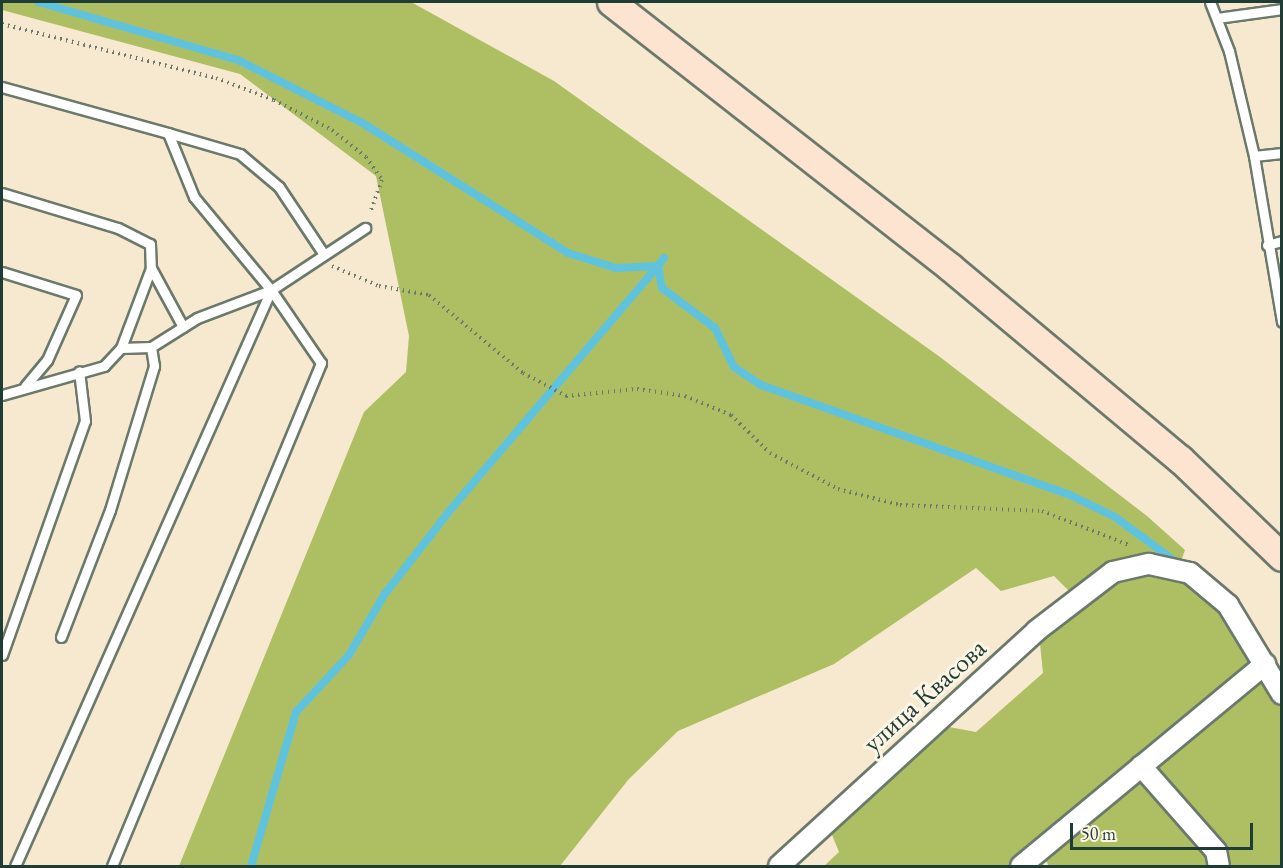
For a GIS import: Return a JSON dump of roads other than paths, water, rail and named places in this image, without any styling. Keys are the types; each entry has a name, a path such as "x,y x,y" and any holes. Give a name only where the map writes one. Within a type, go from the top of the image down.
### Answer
{"street":[{"path":"611,2 950,267 1180,459 1281,557"},
{"name":"улица Квасова","path":"779,867 1036,631 1113,572 1149,564 1190,573 1228,605 1265,664"},
{"path":"1021,867 1265,664 1281,694"},
{"path":"1141,766 1210,844 1220,867"}],"lane":[{"path":"1210,2 1217,18 1254,156 1281,322"},
{"path":"1217,18 1281,9"},
{"path":"2,87 240,154 279,187 323,253"},
{"path":"112,867 321,363 271,290 194,197 168,133"},
{"path":"1254,156 1281,153"},
{"path":"2,193 118,228 150,244 151,268 121,348 104,366 79,371 2,395"},
{"path":"121,348 151,347 183,327 271,290 323,253 365,228"},
{"path":"1267,245 1281,241"},
{"path":"151,268 183,327"},
{"path":"2,272 76,294 47,360 24,387"},
{"path":"15,867 271,290"},
{"path":"61,637 110,510 154,366 151,347"},
{"path":"2,656 85,421 79,371"}],"waterway":[{"path":"38,2 238,60 364,124 568,253 616,268 658,266 664,258"},
{"path":"658,266 662,288 715,328 734,367 761,385 1070,495 1115,517 1180,565"},
{"path":"251,866 296,712 349,655 384,595 451,509 658,266"}]}
